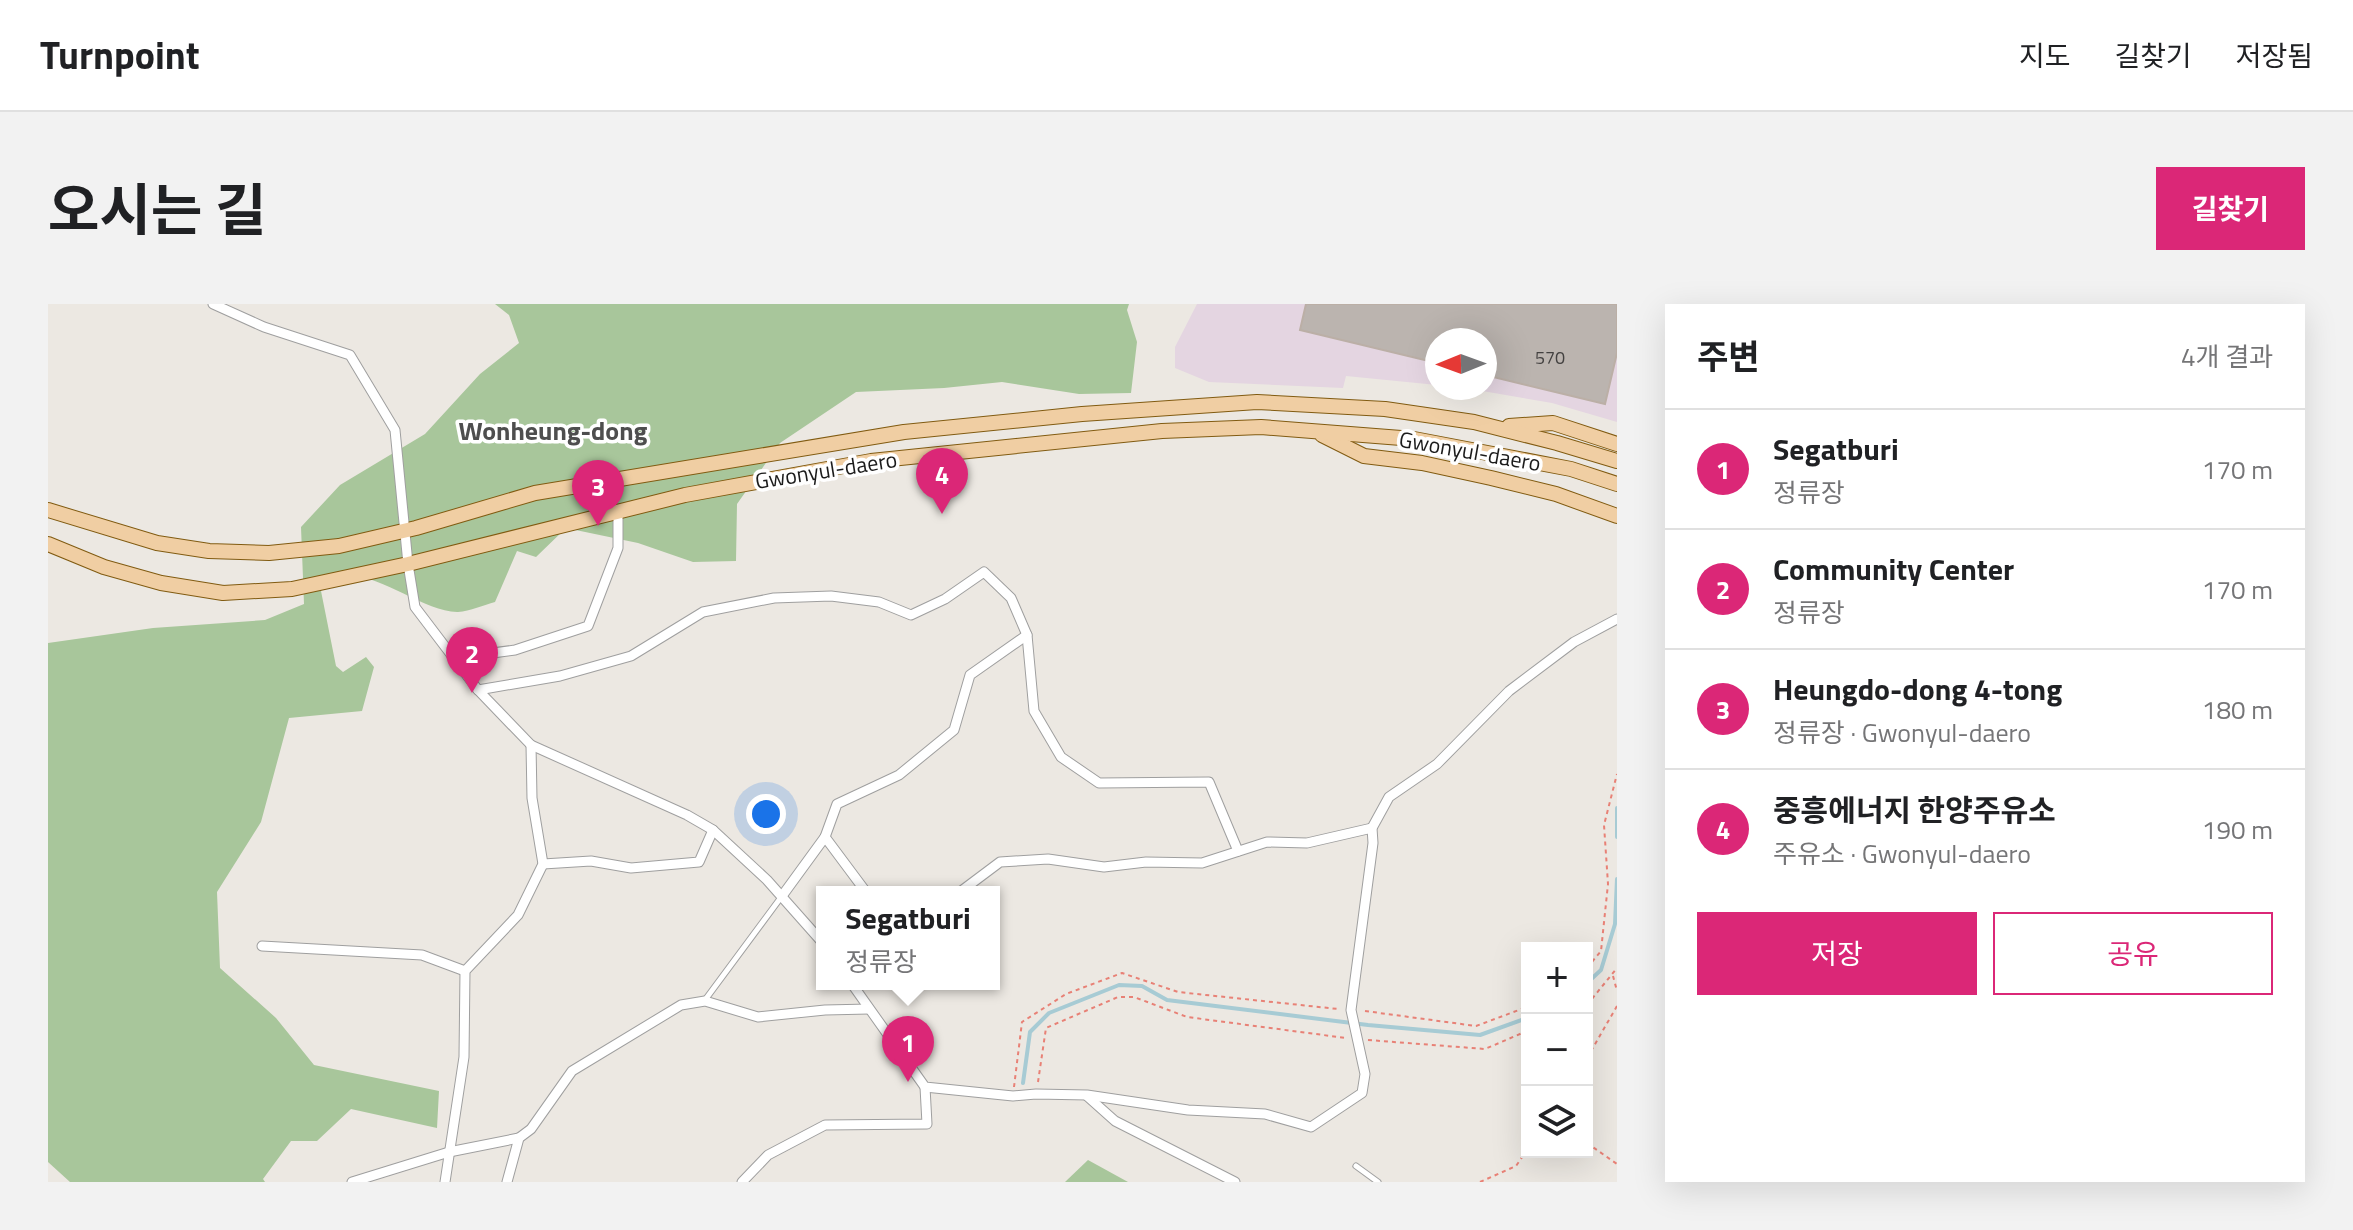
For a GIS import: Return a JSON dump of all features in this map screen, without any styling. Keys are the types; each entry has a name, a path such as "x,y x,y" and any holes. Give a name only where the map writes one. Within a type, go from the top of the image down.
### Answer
{"main road":[{"name":"Gwonyul-daero","path":"53,511 157,543 209,551 269,553 339,546 535,493 904,432 1067,415 1257,402 1385,409 1493,427 1617,461"},
{"path":"1493,427 1553,423 1617,444"},
{"name":"Gwonyul-daero","path":"50,546 104,567 161,583 223,593 292,589 408,564 685,495 871,461 1162,431 1261,427 1414,439 1571,469 1617,484"},
{"path":"1315,431 1364,456 1422,463 1491,478 1556,494 1617,516"}],"street":[{"path":"213,304 264,327 350,355 395,430 415,607 478,690 531,745 687,815 713,830 782,896 816,935"},
{"path":"455,658 515,650 588,626 618,548 618,510"},
{"path":"478,690 560,676 631,656 703,612 774,598 831,596 879,602 911,615 945,599 984,572 1011,598 1027,635 1034,711 1061,757 1099,783 1209,782 1238,851"},
{"path":"925,1087 1013,1096 1087,1095 1188,1110 1265,1114 1311,1127 1362,1093 1365,1074 1351,1013 1373,843 1372,828 1389,797 1437,764 1509,691 1574,642 1617,619"},
{"path":"782,896 825,837 837,804 899,775 954,730 970,675 1027,635"},
{"path":"445,1182 464,1057 465,971 518,915 543,864 532,798 531,745"},
{"path":"968,886 1000,862 1048,859 1104,867 1146,862 1202,863 1267,842 1307,843 1372,828"},
{"path":"543,864 591,861 631,868 699,862 713,830"},
{"path":"825,837 862,886"},
{"path":"262,946 422,955 465,971"},
{"path":"742,1182 768,1155 825,1125 927,1124 925,1087 856,990"},
{"path":"352,1182 449,1152 519,1138 531,1129 572,1071 681,1005 705,1001 758,1017 869,1009"},
{"path":"1087,1095 1115,1121 1235,1182"},
{"path":"507,1182 519,1138"}],"lane":[{"path":"705,1001 782,896"},
{"path":"1356,1166 1378,1182"}],"path":[{"path":"1593,961 1601,951 1608,884 1604,825 1617,774"},
{"path":"1593,998 1617,968"},
{"path":"1013,1096 1022,1022 1066,994 1122,973 1178,992 1476,1026 1521,1009"},
{"path":"1613,974 1617,991"},
{"path":"1036,1094 1046,1028 1118,997 1134,997 1187,1017 1485,1049 1521,1034"},
{"path":"1593,1048 1617,1006"},
{"path":"1593,1147 1617,1164"},
{"path":"1480,1182 1516,1166 1522,1158"}],"shaded area":[{"path":"1197,304 1617,304 1617,422 1552,403 1497,394 1497,328 1425,328 1425,384 1346,376 1343,388 1209,382 1175,368 1175,347"}],"green space":[{"path":"495,304 1129,304 1127,310 1137,342 1131,393 1079,394 1002,382 856,392 780,443 737,504 736,561 693,562 638,543 566,528 536,557 517,551 495,602 458,612 441,610 367,579 350,576 334,579 321,591 336,666 343,672 366,657 374,667 362,711 289,718 261,822 217,892 220,968 276,1018 314,1065 439,1091 437,1128 351,1109 317,1141 291,1141 263,1179 265,1182 70,1182 48,1162 48,643 153,628 265,620 304,604 301,527 340,485 425,434 480,374 519,343 509,315"},
{"path":"1088,1160 1128,1182 1065,1182"}],"building":[{"path":"1306,304 1617,304 1617,353 1605,404 1497,378 1497,328 1425,328 1425,360 1300,330"}],"waterway":[{"path":"1617,808 1617,837"},
{"path":"1593,977 1601,970 1615,924 1617,879"},
{"path":"1023,1083 1030,1032 1049,1013 1119,985 1142,986 1167,1000 1368,1025 1480,1035 1521,1020"}],"place":[{"name":"중흥에너지 한양주유소","path":"942,514"},
{"name":"Heungdo-dong 4-tong","path":"598,526"},
{"name":"Community Center","path":"472,693"},
{"name":"Segatburi","path":"908,1082"}],"district":[{"name":"Wonheung-dong","path":"553,431"}]}
